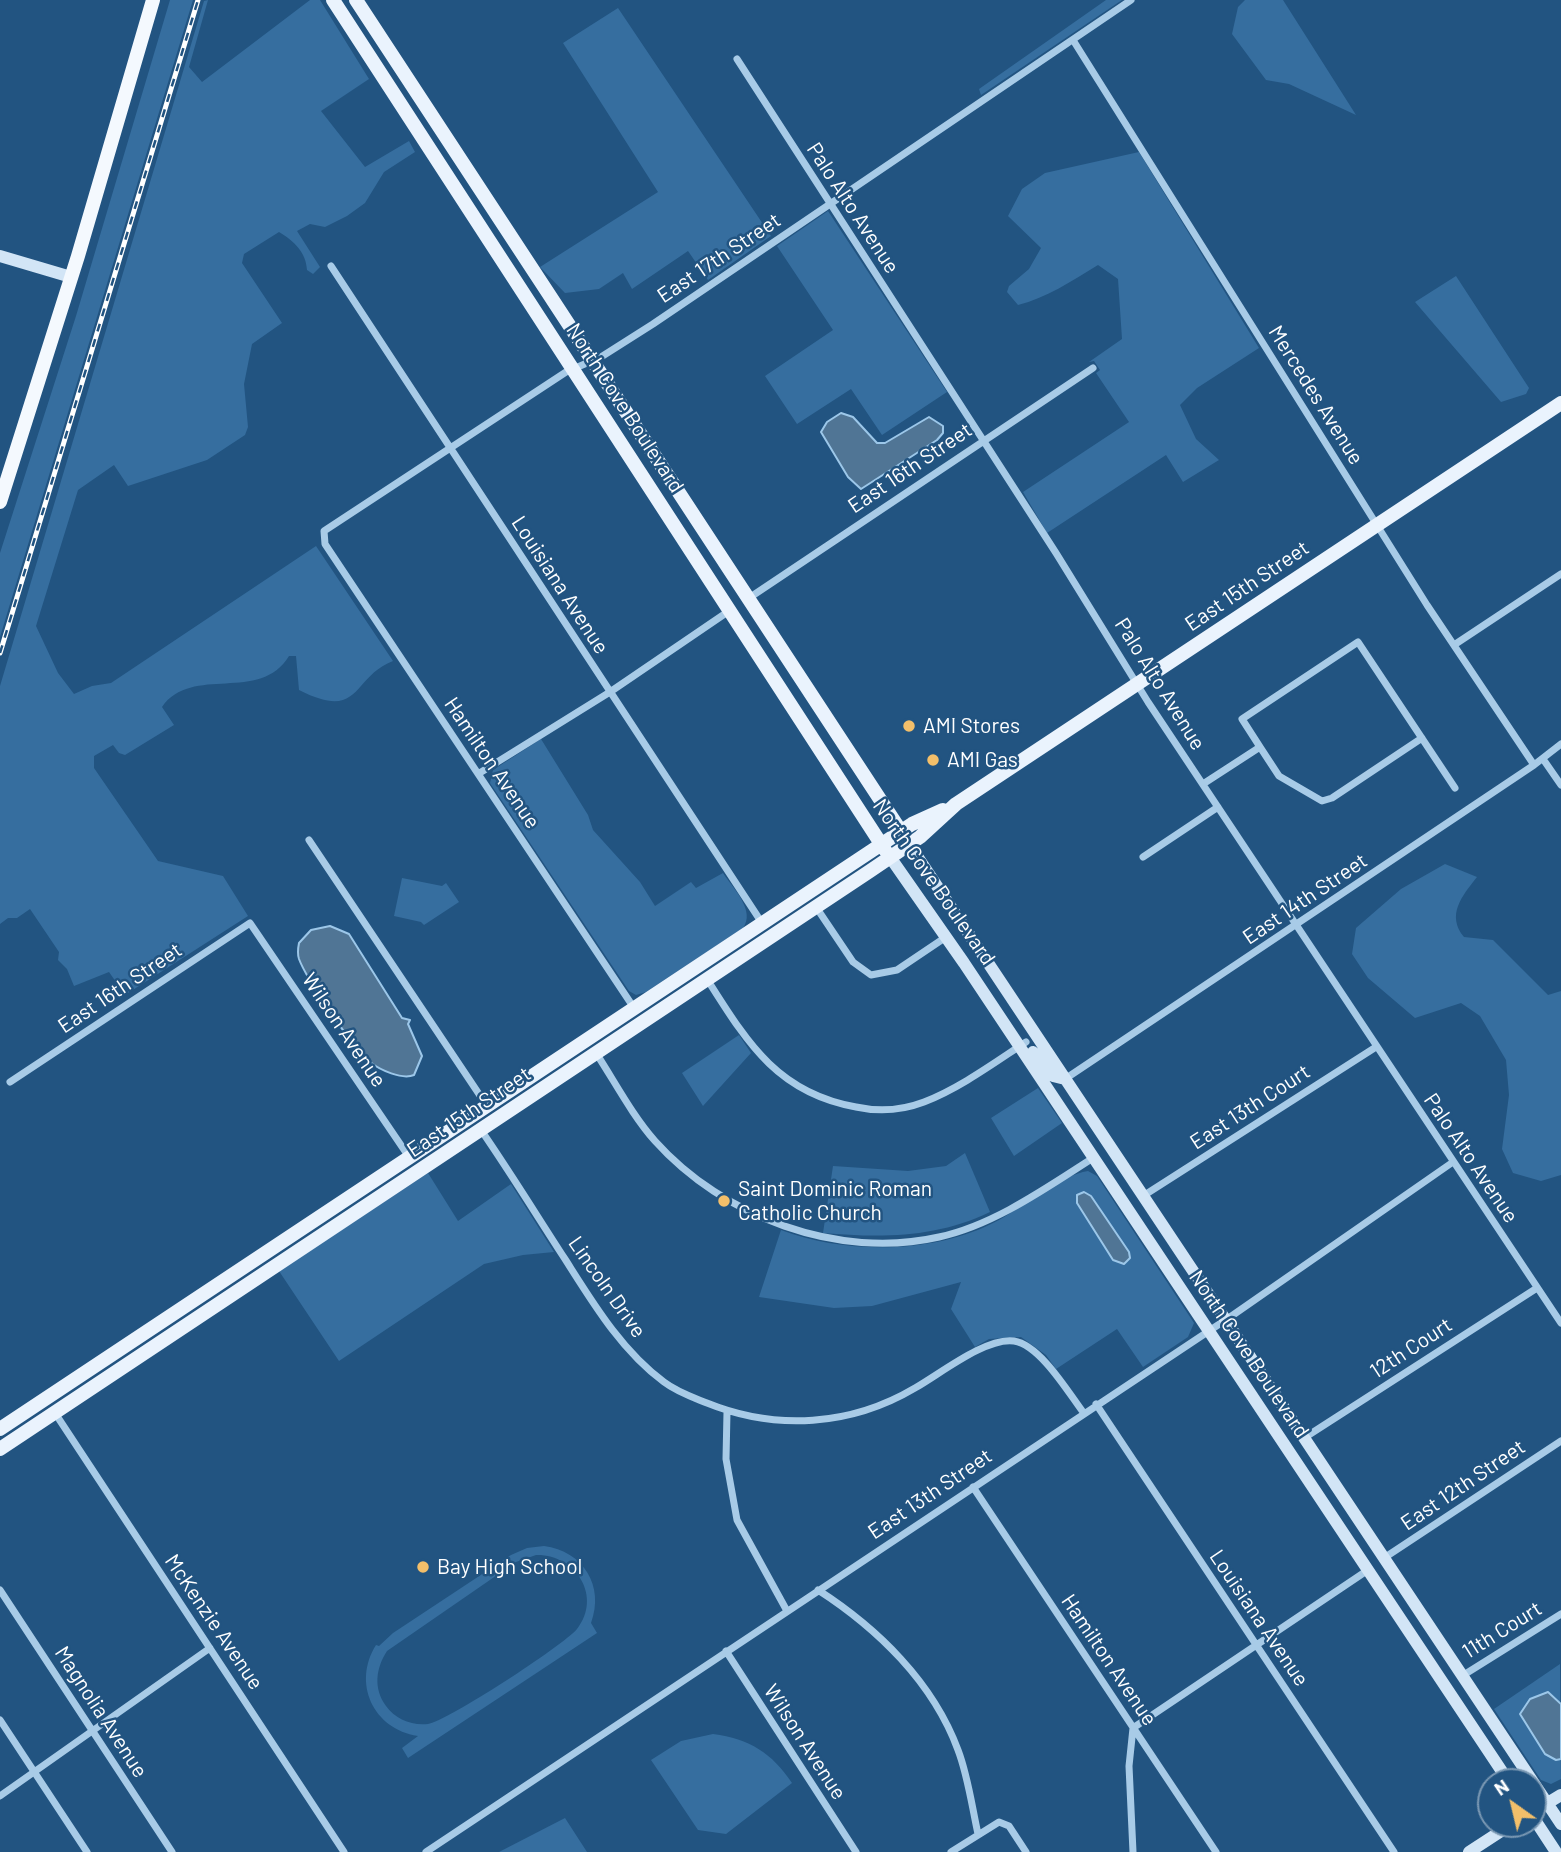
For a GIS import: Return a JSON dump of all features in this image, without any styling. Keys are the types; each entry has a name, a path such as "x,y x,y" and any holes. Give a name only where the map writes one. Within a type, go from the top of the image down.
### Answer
{"highway":[{"path":"0,502 71,277 153,0"},
{"path":"86,226 93,204"}],"main road":[{"name":"North Cove Boulevard","path":"333,0 881,845 1004,1023 1023,1044 1093,1158 1500,1768"},
{"name":"North Cove Boulevard","path":"356,0 900,831 1561,1824"},
{"path":"0,256 71,277"},
{"name":"East 15th Street","path":"0,1448 816,907 909,844 956,804 1561,403"},
{"name":"East 15th Street","path":"0,1429 900,831 956,804"},
{"path":"761,923 770,937"},
{"path":"698,965 707,979"},
{"path":"634,1008 643,1022"},
{"path":"586,1040 596,1053"},
{"path":"1023,1044 1046,1070 1055,1077 1065,1079"},
{"path":"487,1105 496,1119"},
{"path":"472,1116 481,1129"},
{"path":"409,1157 418,1171"},
{"path":"344,1201 352,1214"},
{"path":"257,1258 266,1272"},
{"path":"160,1322 170,1336"},
{"path":"45,1399 54,1413"},
{"path":"1548,1804 1561,1795"},
{"path":"1469,1852 1490,1838"}],"street":[{"name":"East 17th Street","path":"323,536 326,529 573,367 592,361 653,324 1131,0"},
{"name":"Mercedes Avenue","path":"1073,40 1454,645 1534,765"},
{"name":"Palo Alto Avenue","path":"737,59 984,439 1203,784 1561,1323"},
{"name":"Louisiana Avenue","path":"331,266 761,923"},
{"name":"East 16th Street","path":"748,599 1093,368"},
{"name":"Hamilton Avenue","path":"323,536 325,544 634,1008"},
{"path":"1454,645 1561,574"},
{"path":"478,774 610,692 729,611"},
{"path":"1422,738 1332,798 1322,801 1279,776 1242,719 1358,642 1422,738 1455,788"},
{"name":"East 14th Street","path":"1065,1079 1543,759 1561,744"},
{"path":"1203,784 1260,747"},
{"path":"1543,759 1561,785"},
{"path":"1143,857 1218,807"},
{"path":"309,840 487,1105"},
{"path":"816,907 853,962 871,975 897,970 946,937"},
{"name":"East 16th Street","path":"10,1082 250,923"},
{"name":"Wilson Avenue","path":"250,923 409,1157"},
{"path":"707,979 752,1047 768,1065 812,1095 849,1106 888,1109 922,1103 1023,1044"},
{"name":"East 13th Court","path":"1143,1196 1376,1047"},
{"path":"596,1053 644,1128 657,1143 697,1177 723,1196 765,1219 836,1240 919,1240 958,1231 1005,1211 1093,1158"},
{"name":"Lincoln Drive","path":"481,1129 590,1298 623,1343 665,1383 727,1412 767,1419 813,1422 844,1418 877,1408 990,1344 1013,1341 1023,1344 1043,1359 1083,1412"},
{"name":"East 13th Street","path":"426,1852 1083,1412 1225,1320 1453,1162"},
{"name":"12th Court","path":"1304,1438 1537,1288"},
{"name":"Louisiana Avenue","path":"1096,1404 1394,1852"},
{"path":"727,1412 727,1469 737,1520 787,1611"},
{"name":"McKenzie Avenue","path":"54,1413 344,1852"},
{"name":"East 12th Street","path":"1384,1558 1561,1441"},
{"name":"Hamilton Avenue","path":"973,1487 1216,1852"},
{"path":"1133,1852 1129,1749 1133,1728 1368,1570"},
{"name":"Magnolia Avenue","path":"0,1590 172,1852"},
{"path":"818,1591 849,1610 894,1648 939,1711 958,1750 978,1834"},
{"name":"11th Court","path":"1462,1676 1561,1614"},
{"path":"0,1796 210,1648"},
{"name":"Wilson Avenue","path":"726,1651 856,1852"},
{"path":"0,1720 87,1852"},
{"path":"950,1852 999,1822 1009,1826 1026,1852"}],"shaded area":[{"path":"170,0 193,0 0,637 0,553 76,316"},
{"path":"208,0 189,67 202,82 310,0 320,0 369,79 321,111 365,167 409,141 415,152 384,172 365,203 347,216 325,227 310,224 297,231 320,267 313,274 307,270 298,248 279,232 244,254 242,263 282,323 252,344 244,384 248,427 245,435 207,460 128,486 114,465 78,490 36,626 58,673 74,694 92,686 111,683 316,546 393,661 379,668 354,694 334,701 319,699 299,690 296,656 289,656 276,670 261,678 190,688 175,694 162,707 174,725 125,755 119,753 113,745 94,756 94,768 158,861 223,876 248,916 125,995 109,972 74,986 67,969 58,960 59,952 30,909 17,918 8,918 0,924 0,686 204,1"},
{"path":"1106,0 1122,0 981,95 979,89"},
{"path":"1245,0 1283,0 1356,115 1289,84 1266,80 1232,34 1238,7"},
{"path":"618,8 771,236 708,280 688,251 632,289 623,273 599,289 565,293 540,267 658,192 563,43"},
{"path":"1139,152 1259,348 1197,388 1180,405 1196,439 1219,460 1183,482 1166,455 1047,533 1023,492 1129,422 1096,373 1100,370 1094,361 1089,362 1122,339 1118,279 1098,265 1049,293 1018,305 1007,292 1009,286 1029,269 1041,248 1008,216 1022,189 1045,173"},
{"path":"828,211 947,392 882,435 851,389 797,424 765,376 833,330 777,246"},
{"path":"1456,276 1529,388 1526,394 1501,402 1415,302"},
{"path":"841,413 853,417 877,443 885,443 929,417 943,426 943,433 937,440 861,489 848,477 821,432 827,422"},
{"path":"541,739 588,815 593,830 640,882 655,906 691,882 696,888 723,873 745,907 747,914 743,928 646,992 636,995 629,991 490,783 493,770"},
{"path":"1445,864 1477,877 1456,913 1456,921 1464,937 1493,940 1548,995 1561,991 1561,1175 1541,1181 1513,1173 1502,1149 1509,1095 1506,1060 1480,1016 1461,1003 1415,1018 1368,978 1352,954 1356,928 1401,889"},
{"path":"402,878 442,886 446,883 459,902 424,925 394,916"},
{"path":"330,926 349,934 402,1018 410,1020 408,1024 422,1056 414,1075 391,1073 374,1065 363,1055 331,1013 303,968 298,955 299,943 311,930"},
{"path":"739,1035 751,1053 703,1106 682,1073"},
{"path":"1038,1088 1062,1123 1014,1156 991,1118"},
{"path":"965,1153 990,1212 949,1227 908,1234 823,1233 833,1166 908,1171 946,1166"},
{"path":"1088,1171 1097,1176 1194,1323 1188,1337 1143,1367 1117,1329 1056,1369 1046,1355 1021,1337 989,1339 975,1347 951,1309 961,1282 872,1306 834,1308 759,1297 781,1230 834,1244 863,1247 920,1245 975,1231 999,1220 1066,1178"},
{"path":"428,1173 458,1221 511,1184 554,1252 523,1255 484,1264 339,1361 279,1271"},
{"path":"1084,1192 1091,1196 1129,1252 1130,1258 1124,1264 1113,1260 1077,1203 1077,1195"},
{"path":"544,1546 558,1549 580,1563 593,1584 595,1609 591,1623 597,1633 408,1758 402,1748 418,1736 402,1732 389,1724 371,1702 367,1689 366,1674 376,1645 379,1646 393,1633 511,1555 527,1548","holes":["536,1555 550,1557 573,1569 586,1591 584,1616 568,1638 504,1682 439,1720 416,1724 404,1721 390,1711 379,1692 377,1678 387,1651 516,1562"]},
{"path":"1560,1664 1561,1779 1551,1784 1547,1782 1547,1768 1533,1768 1494,1709"},
{"path":"1548,1692 1561,1704 1561,1759 1556,1760 1545,1754 1520,1714 1530,1699"},
{"path":"713,1734 726,1736 759,1749 776,1763 792,1783 726,1834 698,1830 651,1760 681,1741"},
{"path":"565,1818 587,1852 499,1852"}],"railway":[{"path":"0,653 198,0"}],"place":[{"name":"AMI Stores","path":"909,726"},
{"name":"AMI Gas","path":"933,760"},
{"name":"Saint Dominic Roman Catholic Church","path":"724,1201"},
{"name":"Bay High School","path":"423,1567"}]}
